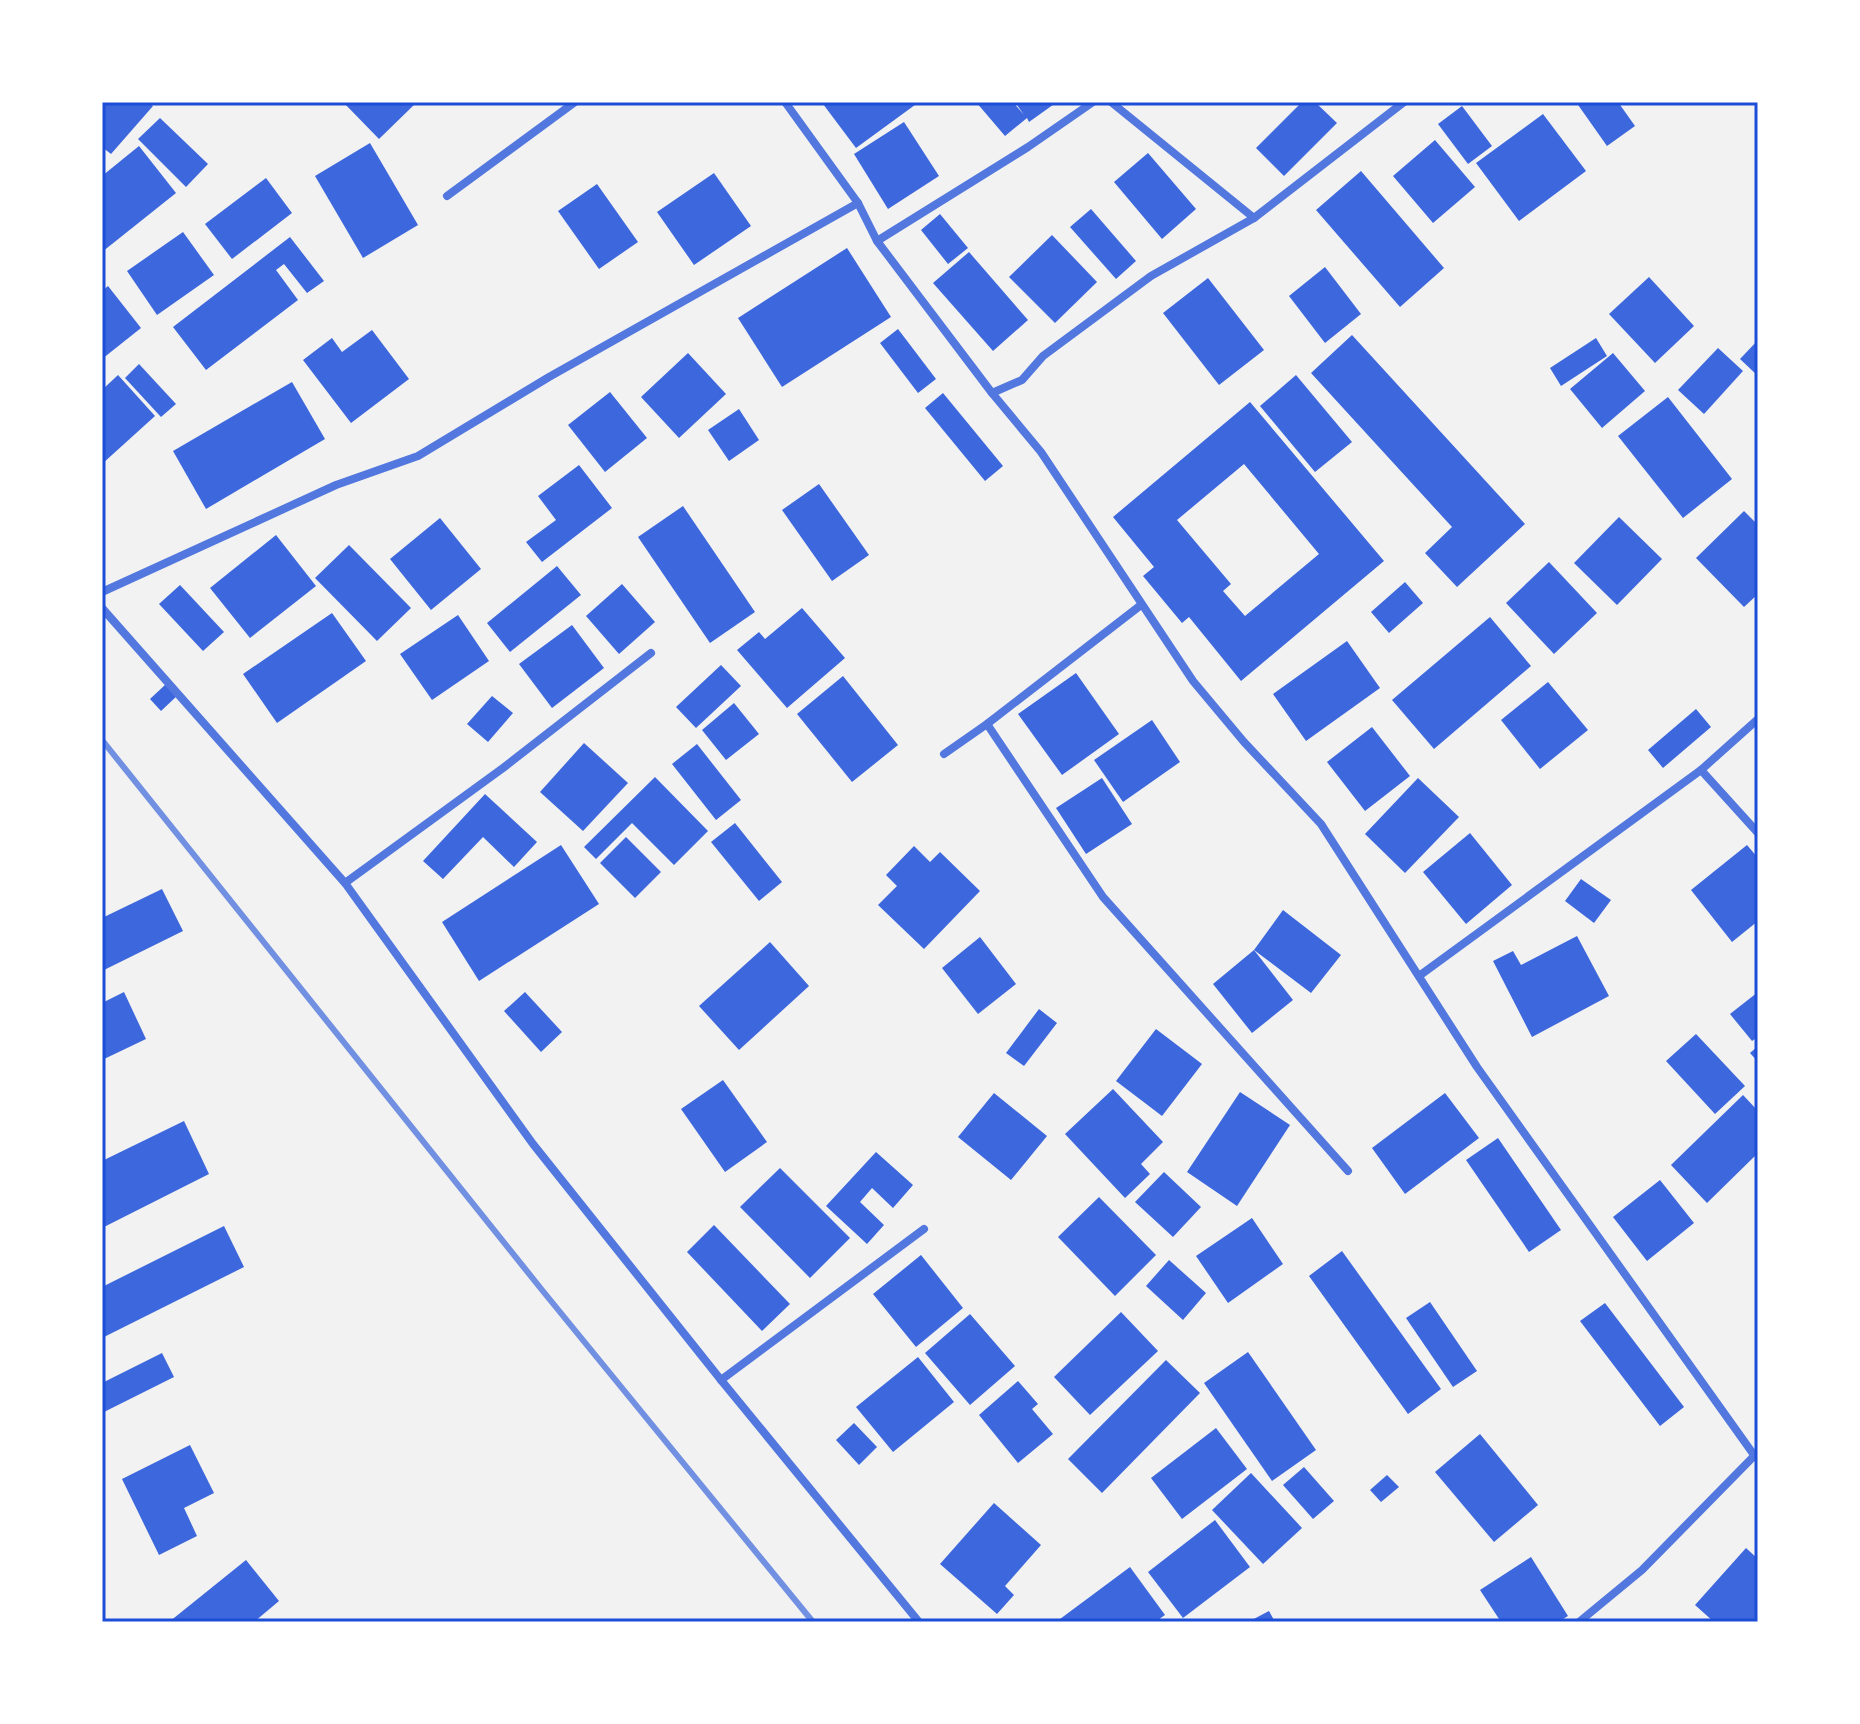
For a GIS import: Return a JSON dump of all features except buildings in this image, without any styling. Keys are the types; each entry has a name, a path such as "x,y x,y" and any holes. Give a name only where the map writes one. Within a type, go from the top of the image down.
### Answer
{"street":[{"path":"447,196 575,102"},
{"path":"785,102 858,203 877,241 992,393 1041,452 1193,681 1244,742 1321,824 1477,1067 1756,1453 1642,1570 1579,1622"},
{"path":"877,241 1028,147 1093,102"},
{"path":"1111,102 1254,218"},
{"path":"992,393 1022,380 1043,356 1151,276 1254,218 1404,102"},
{"path":"102,592 336,485 418,456 549,377 858,203"},
{"path":"944,754 1141,605"},
{"path":"102,608 345,883 533,1144 919,1622"},
{"path":"345,883 503,768 651,653"},
{"path":"1419,976 1701,770 1758,719"},
{"path":"987,724 1103,897 1348,1171"},
{"path":"1701,770 1758,833"},
{"path":"721,1380 924,1229"}],"railway":[{"path":"102,740 542,1290 813,1622"}]}
